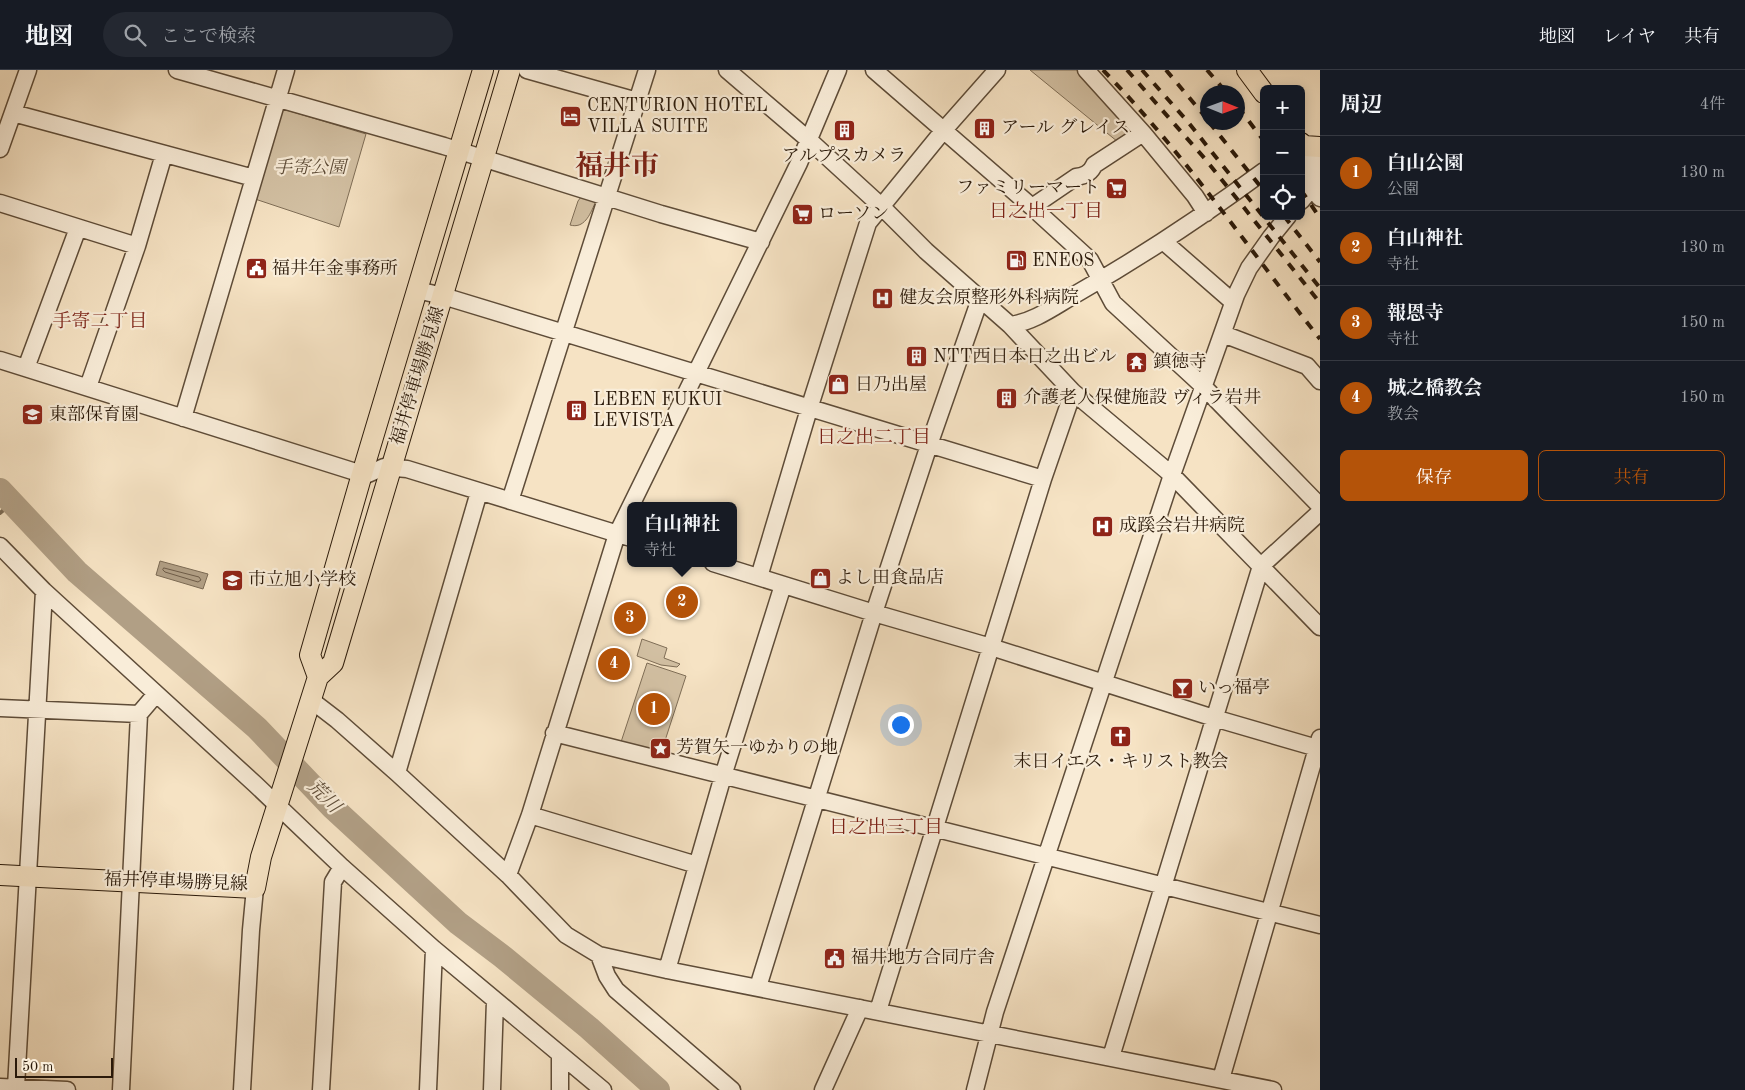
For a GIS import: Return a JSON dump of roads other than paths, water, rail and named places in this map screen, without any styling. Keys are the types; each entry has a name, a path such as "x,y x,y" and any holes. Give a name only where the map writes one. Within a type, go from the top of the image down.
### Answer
{"main road":[{"name":"福井停車場勝見線","path":"318,678 310,655 482,70"},
{"name":"福井停車場勝見線","path":"0,875 255,888 261,857 318,678 333,663 510,70"},
{"path":"1250,71 1260,87"}],"street":[{"path":"0,149 28,70"},
{"path":"177,70 458,150 662,214 761,242"},
{"path":"183,418 286,70"},
{"path":"527,70 637,101"},
{"path":"510,501 647,70"},
{"path":"727,70 810,141 881,206 926,251 1010,325 1073,392 1172,475 1320,627"},
{"path":"639,502 696,374 810,141 838,70"},
{"path":"874,70 1090,260 1113,303 1203,386 1320,506"},
{"path":"760,577 868,223 943,131 996,70"},
{"path":"1086,70 1143,133 1195,196 1206,213"},
{"path":"13,113 254,178"},
{"path":"1032,207 1076,177 1082,177 1092,170 1094,165 1143,133"},
{"path":"1307,146 1316,193"},
{"path":"88,388 137,246 164,154"},
{"path":"1010,325 1036,316 1101,280 1206,213 1260,174"},
{"path":"0,203 137,246"},
{"path":"975,1090 988,1034 1203,386 1238,288 1249,268 1285,220"},
{"path":"26,368 78,228"},
{"path":"1163,241 1233,302"},
{"path":"418,290 1043,479"},
{"path":"758,987 818,799 874,613 929,445 980,299"},
{"path":"1223,334 1307,366 1320,381"},
{"path":"0,360 362,474 368,474 384,467 407,469 624,536 554,733 530,815 508,875"},
{"path":"878,1011 1043,479 1073,392"},
{"path":"397,772 479,492"},
{"path":"1111,1056 1261,566 1320,512"},
{"path":"0,546 44,591 279,803 342,867 434,950 602,1090"},
{"path":"726,567 991,647 1214,718 1318,743 1221,1079"},
{"path":"667,970 723,776 783,584"},
{"path":"44,591 28,876 8,1087 67,1090"},
{"path":"120,1090 139,714 156,694"},
{"path":"311,700 397,772 508,875 566,935 599,955 988,1034 1111,1056 1273,1090"},
{"path":"0,708 139,714"},
{"path":"554,733 1320,925"},
{"path":"530,815 697,866"},
{"path":"321,1090 332,882 342,867"},
{"path":"242,1090 255,888"},
{"path":"428,1090 434,950"},
{"path":"599,955 607,976 616,990 732,1090"},
{"path":"492,1090 495,1001"},
{"path":"823,1090 860,1008"},
{"path":"560,1056 560,1090"}],"water":[{"path":"160,561 208,574 203,589 156,575"}],"waterway":[{"name":"荒川","path":"0,490 77,572 257,728 333,808 458,923 503,957 589,1028 658,1090"},
{"path":"0,513 12,503"}],"railway":[{"path":"1103,70 1161,134 1320,339"},
{"path":"1127,70 1206,160 1320,303"},
{"path":"1142,70 1188,122 1320,288"},
{"path":"1166,70 1200,110"},
{"path":"1207,70 1220,85"},
{"path":"1245,116 1260,136"},
{"path":"1215,130 1260,186"},
{"path":"1305,196 1320,218"},
{"path":"1287,220 1320,262"}],"place":[{"name":"CENTURION HOTEL VILLA SUITE","path":"571,116"},
{"name":"アール グレイス","path":"985,128"},
{"name":"アルプスカメラ","path":"844,131"},
{"name":"ファミリーマート","path":"1116,188"},
{"name":"ローソン","path":"802,214"},
{"name":"ENEOS","path":"1016,261"},
{"name":"福井年金事務所","path":"256,269"},
{"name":"健友会原整形外科病院","path":"883,298"},
{"name":"NTT西日本日之出ビル","path":"917,357"},
{"name":"鎮徳寺","path":"1137,362"},
{"name":"日乃出屋","path":"839,385"},
{"name":"介護老人保健施設 ヴィラ岩井","path":"1007,398"},
{"name":"LEBEN FUKUI LEVISTA","path":"577,410"},
{"name":"東部保育園","path":"33,415"},
{"name":"成蹊会岩井病院","path":"1103,526"},
{"name":"よし田食品店","path":"820,578"},
{"name":"市立旭小学校","path":"232,580"},
{"name":"白山神社","path":"682,602"},
{"name":"報恩寺","path":"630,618"},
{"name":"城之橋教会","path":"614,664"},
{"name":"いっ福亭","path":"1182,688"},
{"name":"白山公園","path":"654,709"},
{"name":"末日イエス・キリスト教会","path":"1121,737"},
{"name":"芳賀矢一ゆかりの地","path":"660,748"},
{"name":"福井地方合同庁舎","path":"835,958"}],"district":[{"name":"福井市","path":"617,168"},
{"name":"日之出一丁目","path":"1046,212"},
{"name":"手寄二丁目","path":"100,322"},
{"name":"日之出二丁目","path":"874,438"},
{"name":"日之出三丁目","path":"886,828"}],"park label":[{"name":"手寄公園","path":"310,168"}]}
